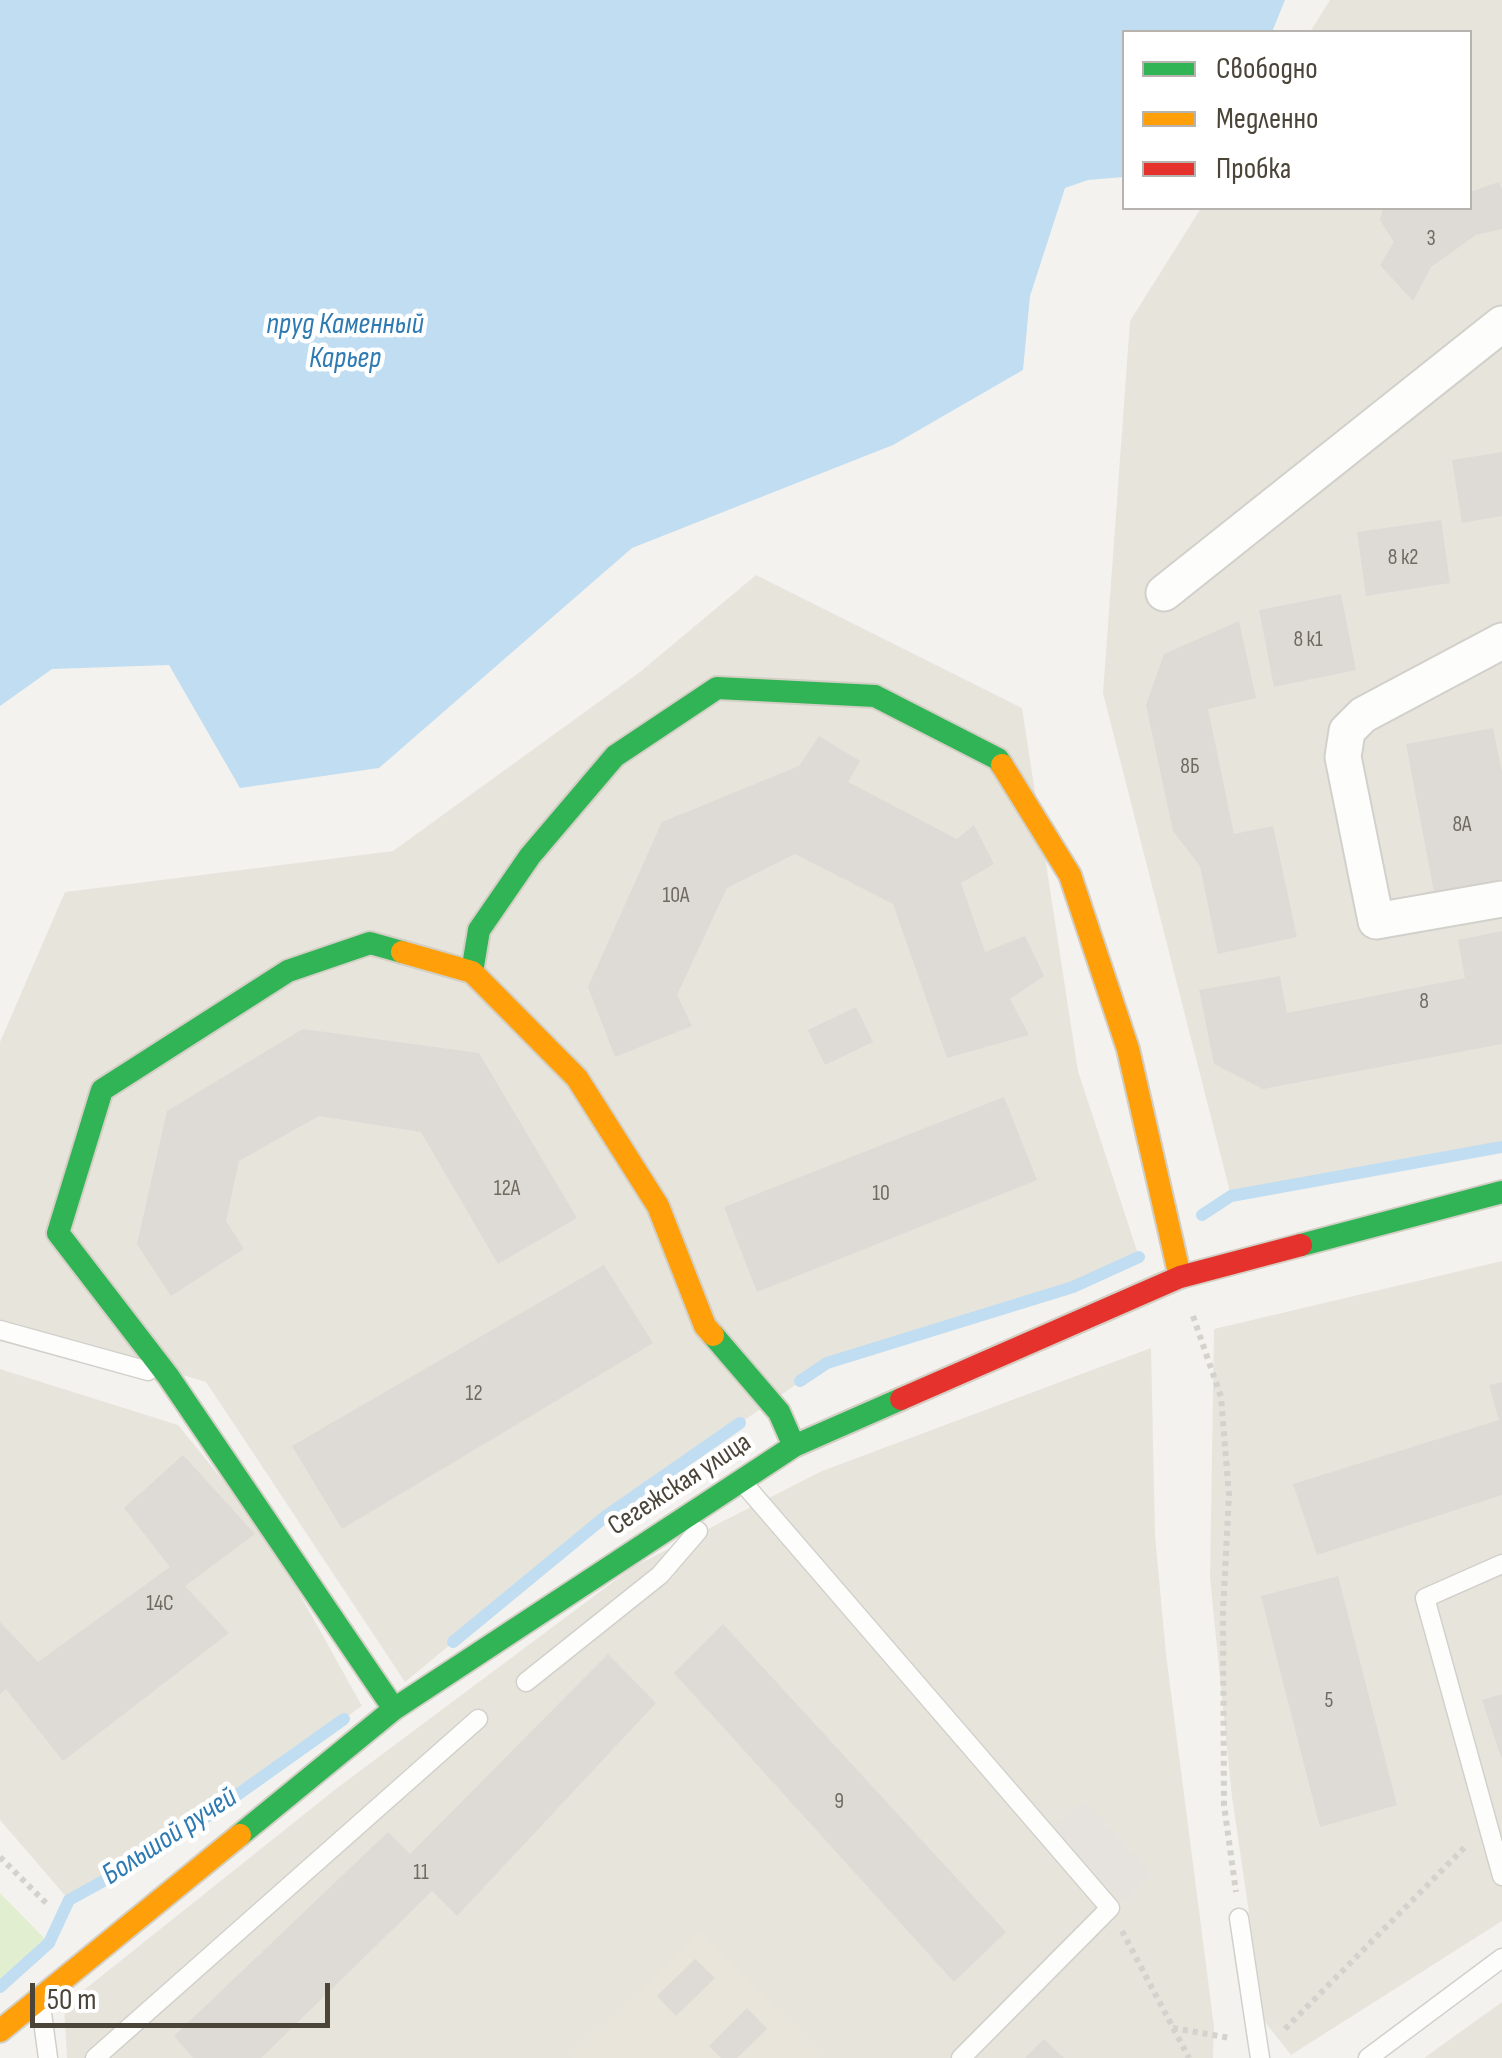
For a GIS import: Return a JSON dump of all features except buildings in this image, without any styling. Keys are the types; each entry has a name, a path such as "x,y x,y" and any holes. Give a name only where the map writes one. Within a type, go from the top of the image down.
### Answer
{"street":[{"path":"1164,593 1502,324"},
{"path":"1502,640 1363,714 1347,731 1343,757 1376,921 1502,899"},
{"path":"472,972 479,930 530,856 616,756 717,688 874,696 998,758 1070,875 1128,1049 1180,1277"},
{"path":"394,1709 168,1376 58,1233 102,1090 288,970 370,943 472,972 577,1078 658,1206 705,1326 779,1412 794,1446"},
{"name":"Сегежская улица","path":"0,2030 394,1709 794,1446 1180,1277 1502,1192"}],"lane":[{"path":"0,1330 168,1376"},
{"path":"526,1682 660,1575 742,1481 1110,1908 960,2058"},
{"path":"1502,1564 1425,1598 1502,1876"},
{"path":"95,2058 478,1719"},
{"path":"1239,1918 1259,2050"},
{"path":"1368,2058 1502,1958"},
{"path":"40,1996 48,2058"}],"path":[{"path":"1180,1277 1221,1397 1229,1496 1222,1611 1224,1806 1239,1918"},
{"path":"1173,2028 1259,2050 1270,2044 1488,1823"},
{"path":"0,1857 47,1904"},
{"path":"1110,1908 1189,2058"}],"shaded area":[{"path":"1330,0 1502,0 1502,1147 1231,1196 1103,693 1130,321 1200,210 1472,210 1472,30 1311,30"},
{"path":"756,575 1022,708 1078,1071 1139,1257 1073,1287 827,1363 606,1516 405,1682 206,1382 0,1320 0,1042 65,892 393,851 640,672"},
{"path":"1502,1261 1502,1921 1291,2055 1265,2022 1232,1797 1210,1578 1214,1329"},
{"path":"1151,1348 1155,1535 1166,1654 1214,2027 1213,2058 67,2058 64,2006 337,1788 633,1567 822,1471"},
{"path":"0,1369 178,1425 265,1532 362,1706 161,1849 69,1900 0,1820"},
{"path":"1084,1802 1152,1873 1123,1901 1053,1826"},
{"path":"701,1930 822,2058 569,2058"},
{"path":"1502,2002 1502,2058 1424,2058"}],"green space":[{"path":"0,1893 49,1943 0,1987"}],"water":[{"name":"пруд Каменный Карьер","path":"0,0 1285,0 1273,30 1122,30 1122,177 1088,180 1065,188 1030,296 1023,370 893,445 632,548 379,768 240,788 169,665 52,669 0,706"}],"waterway":[{"path":"1202,1215 1231,1196 1502,1147"},
{"path":"800,1381 827,1363 1073,1287 1139,1257"},
{"path":"453,1642 606,1516 740,1423"},
{"name":"Большой ручей","path":"0,1987 49,1943 69,1900 161,1849 344,1719"}],"traffic: fast":[{"path":"472,972 479,930 530,856 615,756 717,688 875,696 998,759 1002,765"},
{"path":"394,1709 168,1376 58,1233 102,1090 288,971 370,943 402,952"},
{"path":"1301,1245 1502,1192"},
{"path":"713,1335 779,1412 794,1446"},
{"path":"240,1835 394,1709 794,1446 901,1399"}],"traffic: slow":[{"path":"1002,765 1070,875 1128,1049 1180,1277"},
{"path":"402,952 472,972 577,1078 658,1206 705,1326 713,1335"},
{"path":"0,2031 240,1835"}],"traffic: jam":[{"path":"901,1399 1180,1277 1301,1245"}]}
